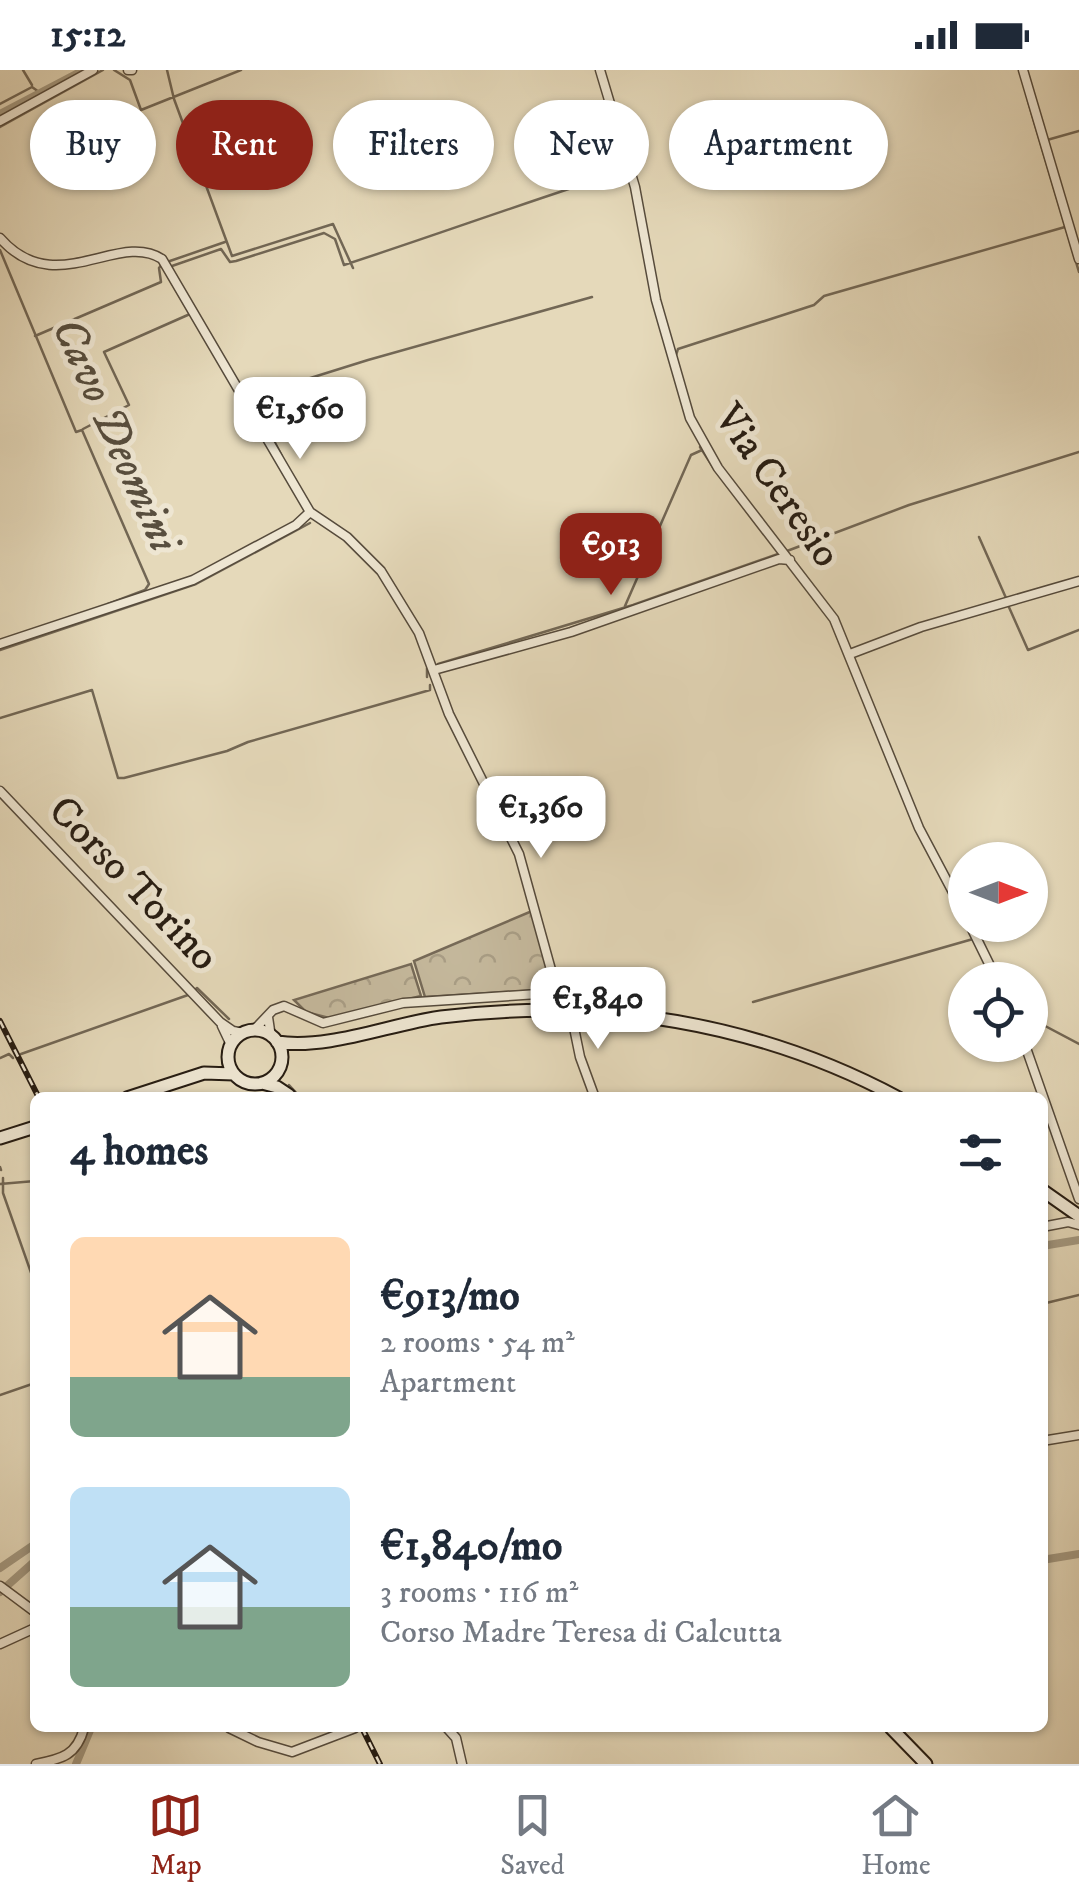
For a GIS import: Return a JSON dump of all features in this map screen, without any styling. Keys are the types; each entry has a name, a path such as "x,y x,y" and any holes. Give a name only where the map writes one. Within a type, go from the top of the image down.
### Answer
{"main road":[{"path":"204,1073 249,1032 312,1043 472,1014 518,1010 607,1012 673,1020 757,1039 839,1068 887,1092"},
{"path":"274,1039 288,1092"},
{"path":"262,1083 312,1043"},
{"path":"230,1049 234,1074"},
{"path":"145,1092 204,1073 234,1074 246,1083 262,1083 284,1092"},
{"path":"0,1138 30,1129"},
{"path":"1048,1194 1079,1216"},
{"path":"895,1732 926,1764"}],"street":[{"path":"0,121 93,70"},
{"name":"Via Ceresio","path":"600,70 635,188 656,300 686,407 702,444 718,468 834,619 919,828 948,883"},
{"path":"1024,70 1079,260"},
{"path":"0,238 14,253 45,264 144,252 162,259 310,512 347,537 381,572 414,623 449,714 520,854 554,971 550,985 538,994 402,1003 323,1023 284,1006 273,1010 249,1032"},
{"path":"0,644 193,580 296,525 310,512"},
{"path":"434,670 570,632 779,560 790,560"},
{"path":"850,654 921,626 1079,581"},
{"name":"Corso Torino","path":"0,791 220,1022 233,1031 249,1032"},
{"path":"268,1017 274,1039"},
{"path":"572,1018 580,1057 594,1092"},
{"name":"Corso Torino","path":"220,1022 230,1049"},
{"path":"1032,1062 1042,1092"},
{"path":"1048,1109 1079,1200"},
{"path":"1048,1226 1068,1222 1079,1226"},
{"path":"1048,1440 1079,1435"},
{"path":"2,1588 30,1608"},
{"path":"0,1644 30,1630"},
{"path":"36,1764 72,1752 82,1732"},
{"path":"237,1732 292,1752 344,1732"},
{"path":"451,1732 462,1764"},
{"path":"292,1752 300,1763"}],"green space":[{"path":"532,911 550,969 549,981 539,990 425,997 414,961"},
{"path":"411,964 421,996 329,1018 306,1012 294,1000"}],"waterway":[{"path":"23,70 32,85"},
{"path":"0,114 84,70"},
{"name":"Cavo Deomini","path":"0,127 103,70"},
{"name":"Cavo Deomini","path":"114,70 130,80 141,110 241,70"},
{"path":"167,70 232,256 333,224 353,268"},
{"path":"0,104 32,87 39,92"},
{"path":"1028,101 1079,272"},
{"path":"1047,140 1079,131"},
{"path":"172,266 221,249 230,262 236,261 324,233 335,239 344,265 567,190"},
{"path":"676,355 678,349 814,305 824,296 1065,227"},
{"path":"167,262 225,242"},
{"name":"Cavo Deomini","path":"0,250 76,432 82,430 149,584 145,590 108,604"},
{"path":"35,336 161,282 162,264"},
{"path":"83,429 129,405 104,352 190,314 164,269"},
{"path":"282,456 255,404 256,395 592,297"},
{"path":"700,447 713,467"},
{"path":"625,606 691,455 702,450"},
{"path":"787,551 909,505 1079,452"},
{"path":"0,650 196,584 310,523"},
{"path":"979,537 1006,598"},
{"path":"438,664 633,605 778,554"},
{"path":"1008,605 1028,650 1079,630"},
{"path":"427,668 427,677"},
{"path":"0,718 92,690 118,778 124,778 430,690 430,685"},
{"path":"753,1002 963,942"},
{"path":"194,991 197,988 229,1019"},
{"path":"21,1054 188,995"},
{"path":"1048,1028 1079,1044"},
{"path":"0,1058 9,1054 13,1058"},
{"path":"289,1085 295,1092"},
{"name":"Cavo Deomini","path":"3,1178 3,1193 30,1270"},
{"path":"0,1184 30,1181"},
{"path":"1048,1245 1079,1240"},
{"path":"1048,1303 1079,1295"},
{"path":"0,1395 30,1385"},
{"path":"0,1568 30,1547"},
{"path":"1048,1559 1079,1554"},
{"path":"0,1592 30,1565"},
{"path":"76,1764 89,1732"}],"railway":[{"path":"0,1021 36,1092"},
{"path":"364,1732 380,1764"}]}
